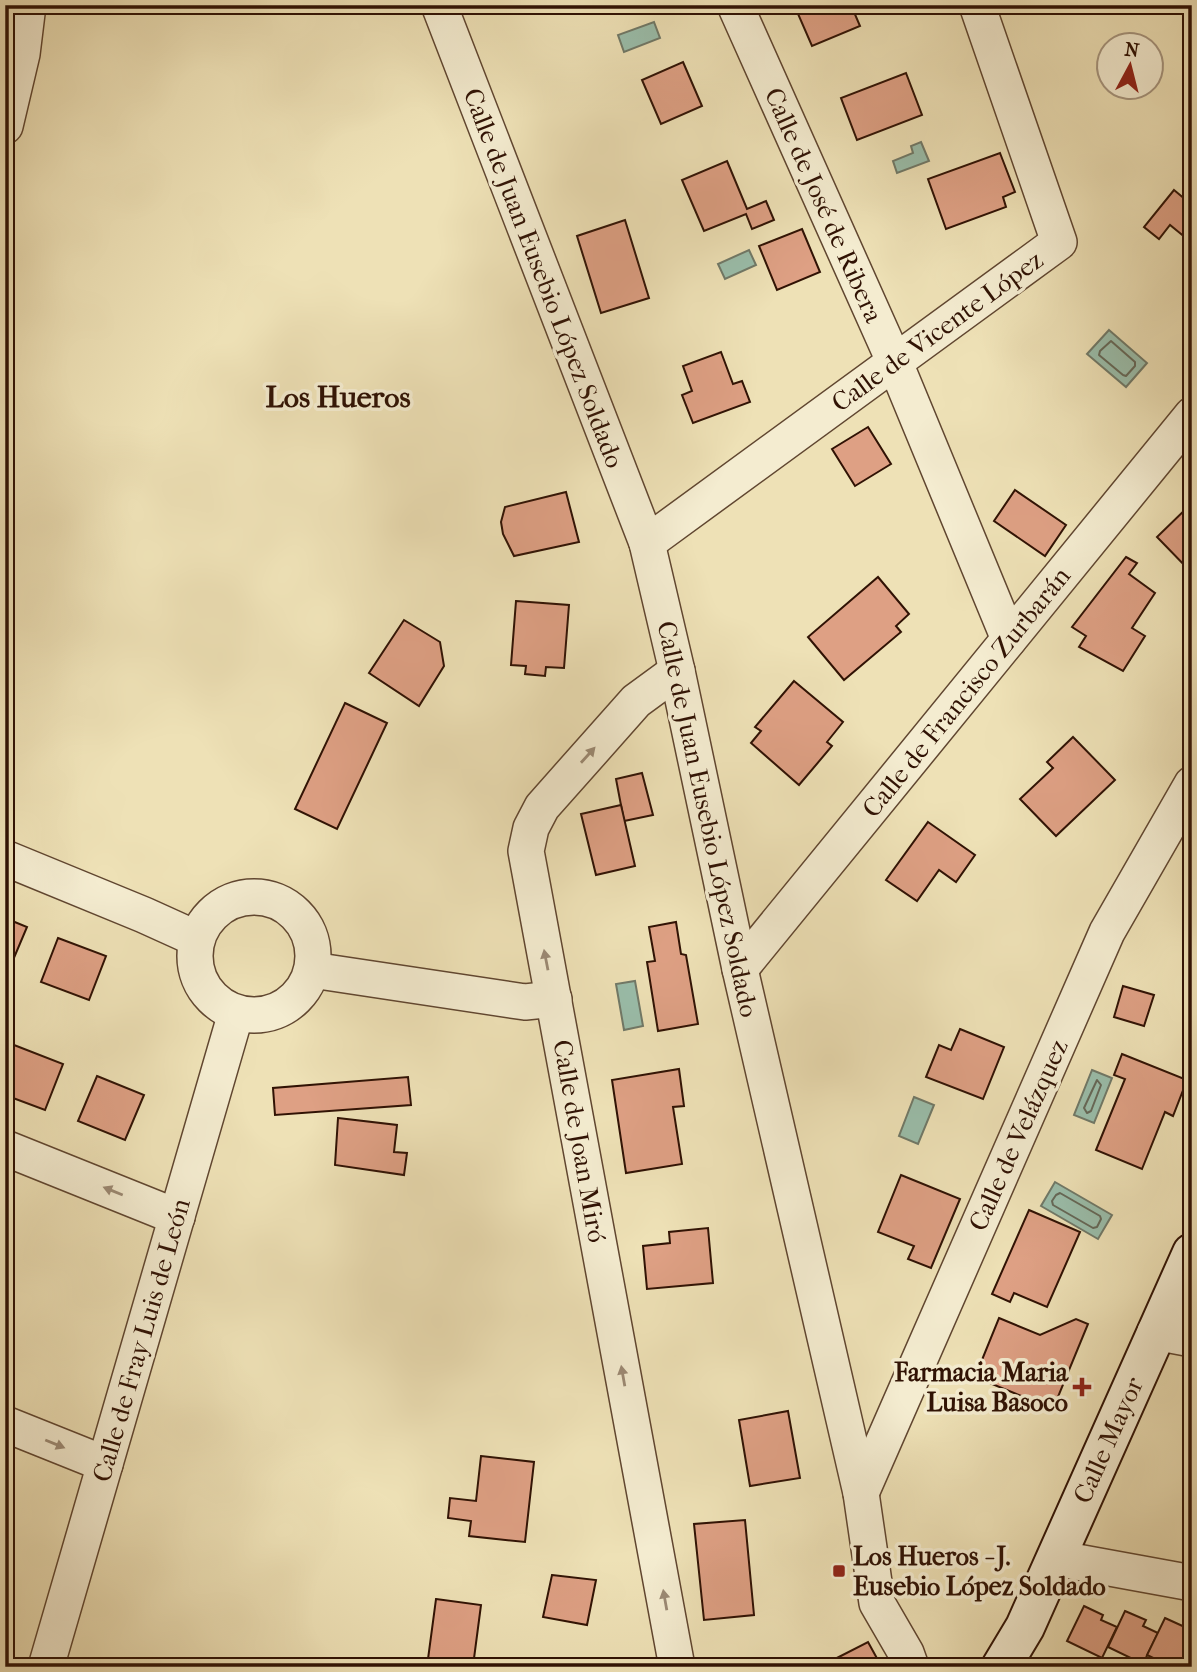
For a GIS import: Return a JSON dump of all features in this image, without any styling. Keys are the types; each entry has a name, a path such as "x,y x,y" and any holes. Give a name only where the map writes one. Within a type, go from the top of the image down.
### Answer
{"street":[{"path":"5,126 22,54 28,5"},
{"name":"Calle de Juan Eusebio López Soldado","path":"439,5 647,543 740,969 861,1493 877,1603 915,1662"},
{"name":"Calle de José de Ribera","path":"734,5 895,363 1009,639"},
{"name":"Calle de Vicente López","path":"647,543 1059,242 977,5"},
{"name":"Calle de Francisco Zurbarán","path":"740,969 1192,415"},
{"name":"Calle de Joan Miró","path":"677,671 636,701 542,807 531,828 526,851 677,1667"},
{"name":"Calle de Velázquez","path":"861,1493 1107,932 1192,784"},
{"path":"5,858 155,919 197,939"},
{"path":"240,898 265,898 278,902 295,913 307,929 314,956 312,970 299,996 280,1010 257,1016 236,1013 216,1003 207,993 195,966 197,939 204,923 223,905 240,898"},
{"path":"312,970 525,1002 554,999"},
{"name":"Calle de Fray Luis de León","path":"46,1667 236,1013"},
{"path":"5,1147 177,1217"},
{"name":"Calle Mayor","path":"1026,1628 1055,1558 1174,1336 1192,1253"},
{"path":"5,1424 105,1464"},
{"path":"1055,1558 1192,1583"},
{"path":"1001,1667 1026,1628"},
{"path":"1017,1667 1026,1628"}],"water":[{"path":"654,22 660,38 624,52 618,35"},
{"path":"921,142 929,161 897,173 893,161 913,153 911,146"},
{"path":"749,250 756,265 725,279 718,264"},
{"path":"1109,330 1147,363 1126,387 1087,354"},
{"path":"635,981 643,1026 624,1030 616,984"},
{"path":"1092,1070 1112,1078 1094,1123 1074,1115"},
{"path":"914,1097 934,1105 918,1144 899,1136"},
{"path":"1055,1182 1112,1215 1098,1239 1041,1206"}],"building":[{"path":"851,5 860,26 812,46 795,7"},
{"path":"683,62 702,106 661,124 642,80"},
{"path":"906,73 922,115 857,140 841,98"},
{"path":"1000,153 1015,192 1003,197 1006,207 946,229 928,179"},
{"path":"727,161 747,209 766,201 774,220 752,229 746,214 704,231 682,180"},
{"path":"1174,190 1192,205 1192,243 1170,225 1159,239 1144,227"},
{"path":"625,220 649,298 601,313 577,236"},
{"path":"802,229 820,272 777,290 759,246"},
{"path":"721,352 733,384 742,381 750,402 693,423 682,395 692,391 683,366"},
{"path":"868,427 891,464 855,486 832,449"},
{"path":"1015,490 1066,525 1045,556 994,521"},
{"path":"566,492 579,542 514,556 503,534 501,522 505,507"},
{"path":"1192,503 1192,573 1157,537"},
{"path":"1126,557 1137,563 1129,574 1155,593 1132,628 1145,636 1123,671 1079,647 1086,636 1072,627"},
{"path":"878,577 909,614 896,626 901,632 844,680 808,637"},
{"path":"516,601 569,605 564,668 546,667 545,676 525,674 526,666 511,665"},
{"path":"404,620 440,642 444,666 419,706 369,673"},
{"path":"794,681 843,722 827,742 832,746 799,785 751,743 761,731 755,727"},
{"path":"345,703 387,723 337,829 295,809"},
{"path":"1073,737 1115,780 1056,836 1020,799 1053,768 1047,762"},
{"path":"642,773 653,815 624,821 616,779"},
{"path":"621,805 635,866 596,875 581,814"},
{"path":"928,822 975,855 956,882 939,870 917,901 886,880"},
{"path":"5,918 27,927 8,972 5,971"},
{"path":"676,922 681,954 686,955 698,1024 658,1031 647,962 655,961 649,927"},
{"path":"58,938 106,956 89,1000 41,982"},
{"path":"1123,986 1154,995 1144,1026 1114,1017"},
{"path":"960,1029 1004,1047 983,1099 926,1077 939,1045 951,1050"},
{"path":"14,1045 63,1064 45,1110 5,1095 5,1067"},
{"path":"1122,1054 1187,1080 1173,1116 1165,1112 1142,1169 1096,1150 1125,1079 1114,1075"},
{"path":"679,1069 684,1106 673,1107 682,1164 626,1173 612,1080"},
{"path":"97,1076 144,1095 125,1140 78,1121"},
{"path":"408,1077 411,1105 275,1115 273,1088"},
{"path":"338,1118 397,1125 394,1152 407,1153 404,1175 335,1165"},
{"path":"901,1175 960,1199 931,1268 908,1259 914,1246 878,1232"},
{"path":"1029,1210 1080,1232 1047,1307 1014,1293 1010,1302 992,1294"},
{"path":"708,1228 713,1283 647,1289 643,1246 670,1243 669,1232"},
{"path":"999,1318 1040,1335 1076,1319 1088,1324 1053,1409 975,1377"},
{"path":"788,1411 800,1478 750,1486 739,1420"},
{"path":"481,1456 534,1462 525,1542 469,1536 471,1521 448,1518 450,1498 476,1501"},
{"path":"745,1520 754,1615 704,1620 694,1524"},
{"path":"552,1575 596,1580 587,1625 543,1617"},
{"path":"436,1599 481,1605 473,1666 428,1659"},
{"path":"1084,1606 1103,1615 1101,1620 1117,1627 1102,1658 1067,1641"},
{"path":"1125,1611 1146,1620 1143,1626 1158,1633 1143,1664 1108,1647"},
{"path":"1165,1618 1187,1628 1184,1633 1192,1637 1192,1654 1186,1667 1172,1667 1147,1655"},
{"path":"868,1642 879,1662 883,1659 887,1667 832,1667 829,1662"}],"place":[{"name":"Farmacia Maria Luisa Basoco","path":"1082,1387"},
{"name":"Los Hueros - J. Eusebio López Soldado","path":"839,1571"}],"district":[{"name":"Los Hueros","path":"338,397"}]}
